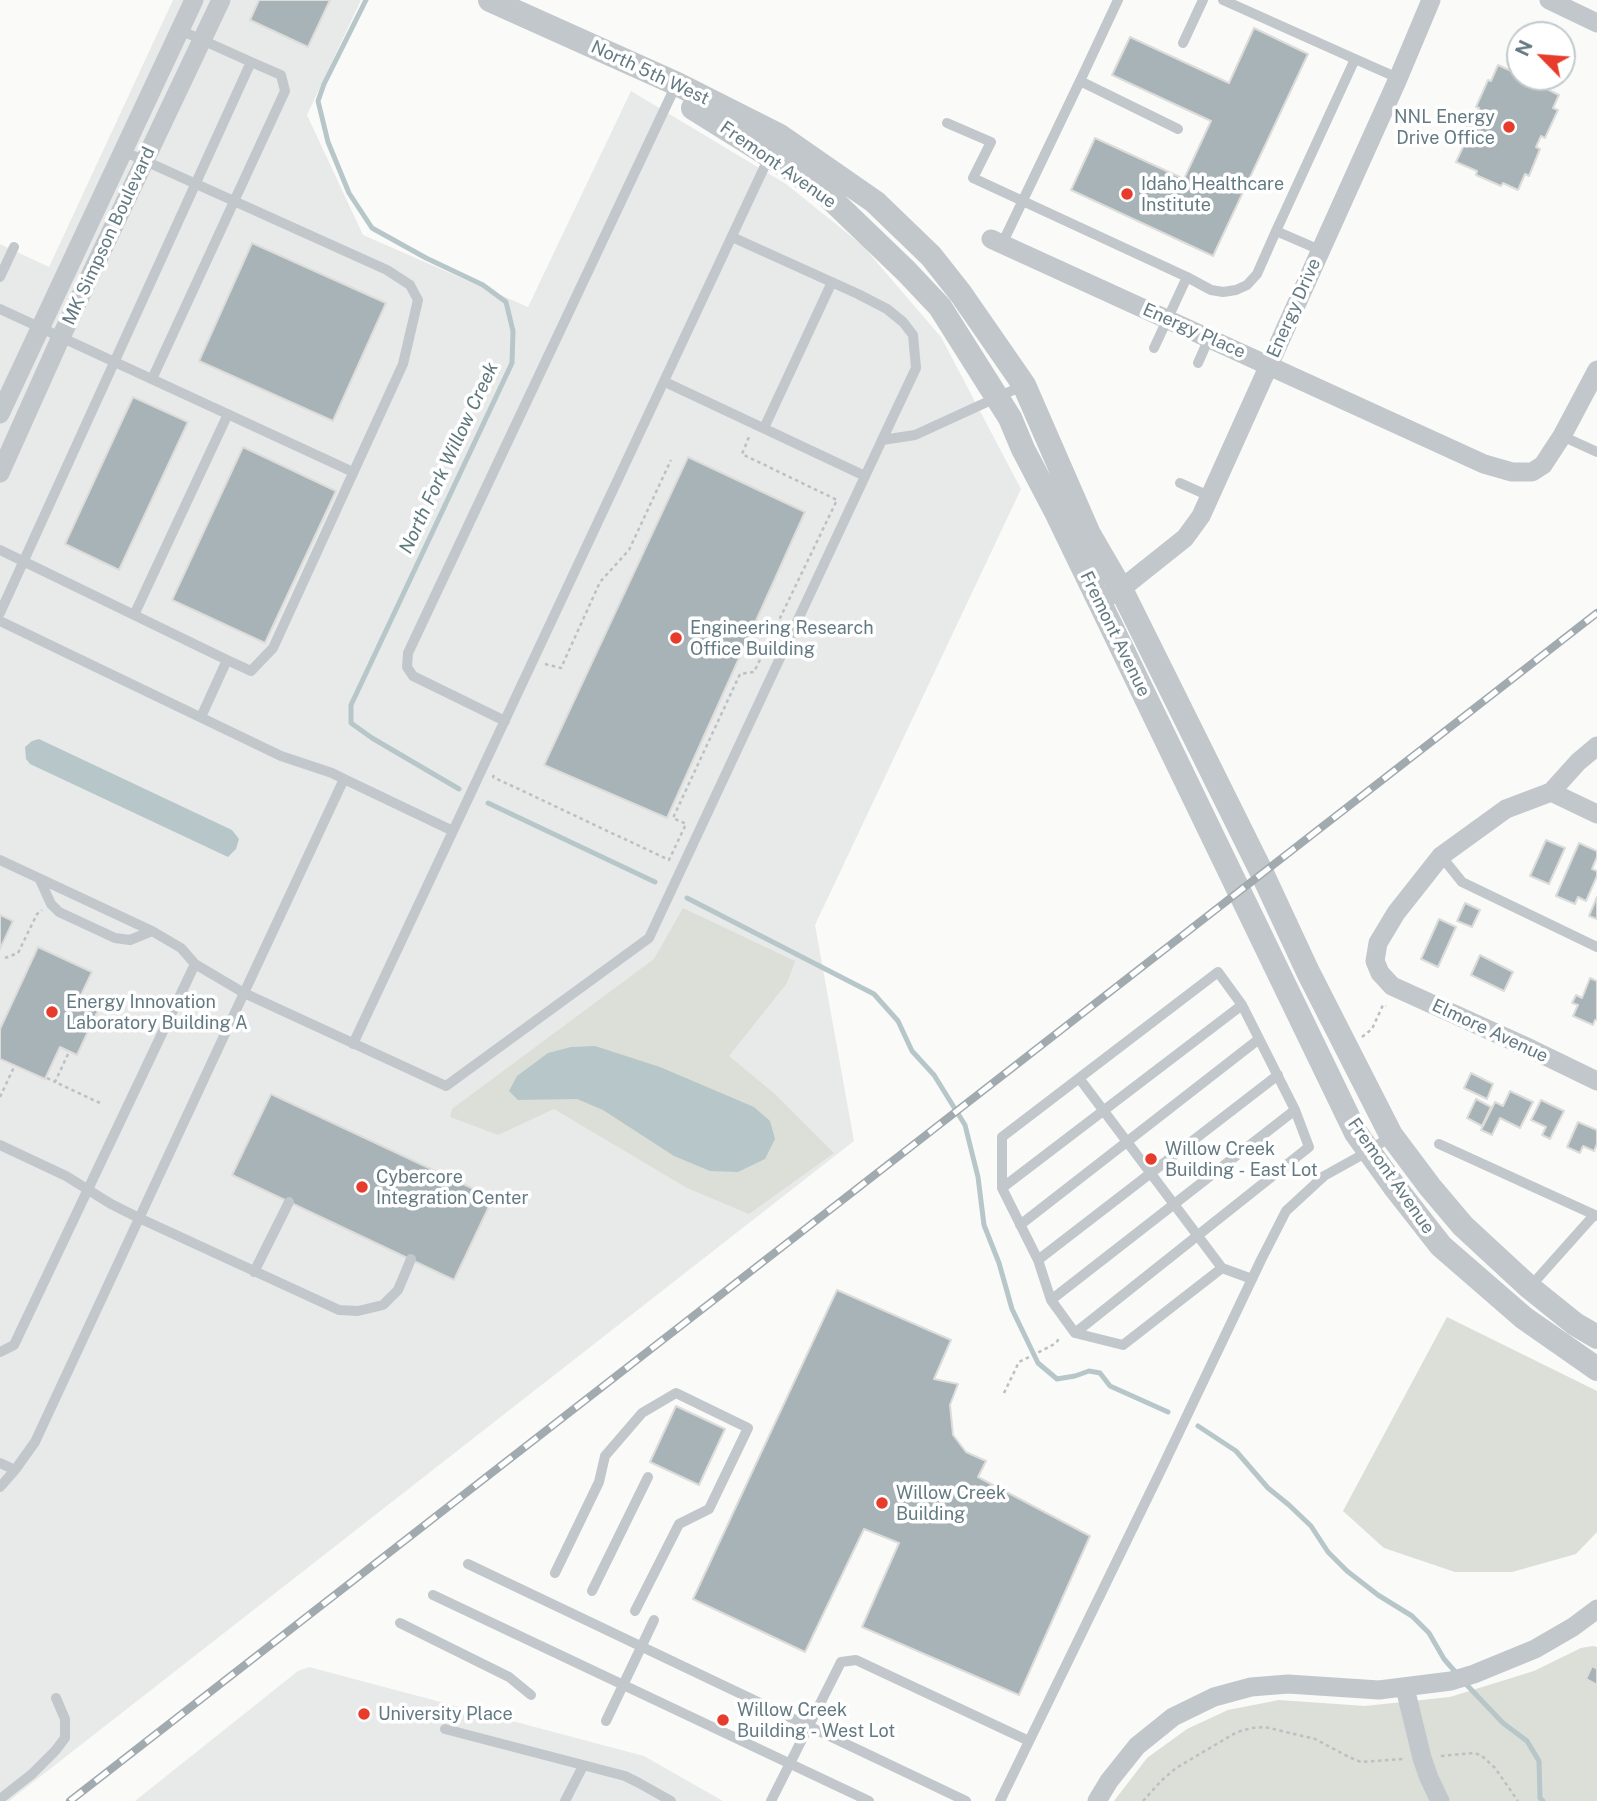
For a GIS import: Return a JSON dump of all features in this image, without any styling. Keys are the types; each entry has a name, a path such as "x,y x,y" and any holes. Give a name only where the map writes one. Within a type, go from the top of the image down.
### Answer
{"street":[{"name":"MK Simpson Boulevard","path":"0,414 194,0"},
{"name":"MK Simpson Boulevard","path":"0,473 61,337 222,0"},
{"name":"Fremont Avenue","path":"490,0 674,89 875,202 930,256 961,294 1024,385 1089,534 1121,589 1391,1135 1462,1226 1529,1287 1575,1324 1597,1337"},
{"name":"Energy Drive","path":"1099,602 1121,589 1185,538 1201,516 1431,0"},
{"path":"1549,0 1597,23"},
{"name":"Fremont Avenue","path":"775,146 940,307 1010,418 1356,1133 1441,1246 1524,1318 1597,1369"},
{"name":"Energy Place","path":"997,241 1484,464 1512,472 1532,472 1543,465 1562,436"},
{"path":"1562,436 1597,370"},
{"path":"1441,856 1506,809 1551,792 1578,762 1597,746"},
{"path":"1551,792 1597,814"},
{"name":"Elmore Avenue","path":"1441,856 1396,913 1378,943 1375,961 1380,973 1392,986 1597,1081"},
{"path":"1097,1801 1137,1746 1173,1717 1214,1697 1251,1687 1288,1684 1379,1690 1451,1681 1535,1649 1596,1612"},
{"path":"1405,1688 1429,1778 1440,1801"}],"lane":[{"path":"997,241 1023,201 1118,0"},
{"path":"1183,43 1203,0"},
{"path":"1223,0 1398,78"},
{"path":"152,379 285,91 281,75 180,30"},
{"path":"947,123 991,142 973,178 1211,290 1237,290 1247,285 1257,274 1355,59"},
{"path":"0,613 251,62"},
{"path":"1080,81 1178,129"},
{"path":"505,721 412,676 407,667 408,653 674,89"},
{"path":"353,1044 775,146"},
{"path":"0,550 251,671 273,648 403,364 418,300 410,285 387,270 122,151"},
{"path":"1276,231 1320,250"},
{"path":"0,860 152,931 181,948 195,964 244,993 446,1086 649,938 916,368 913,335 903,322 887,309 732,237"},
{"path":"0,276 14,247"},
{"path":"1154,348 1187,277"},
{"path":"764,428 832,282"},
{"path":"0,309 353,472"},
{"path":"1198,363 1209,338"},
{"path":"665,382 865,476"},
{"path":"882,440 915,435 1024,385"},
{"path":"134,615 228,414"},
{"path":"1562,436 1597,452"},
{"path":"1180,483 1209,496"},
{"path":"0,621 281,756 332,773 453,831"},
{"path":"201,717 227,660"},
{"path":"0,1487 35,1442 344,779"},
{"path":"1441,856 1462,882 1597,947"},
{"path":"40,880 51,904 60,912 82,923 116,938 130,940 152,931"},
{"path":"0,1352 14,1345 195,964"},
{"path":"1075,1333 1309,1147 1295,1110 1242,1005 1218,972 1002,1138 1002,1188 1038,1260 1051,1300 1075,1333 1123,1345 1222,1268"},
{"path":"1002,1188 1242,1005"},
{"path":"1020,1225 1259,1039"},
{"path":"1038,1260 1278,1075"},
{"path":"1079,1078 1222,1268 1252,1279"},
{"path":"1051,1300 1295,1110"},
{"path":"1000,1801 1286,1211 1324,1177 1391,1135"},
{"path":"1439,1144 1595,1216 1512,1307"},
{"path":"0,1146 66,1176 139,1218 339,1310 358,1311 383,1306 398,1290 411,1259"},
{"path":"254,1272 289,1202"},
{"path":"555,1573 599,1482 605,1456 642,1413 676,1393 748,1428 709,1509 678,1524 635,1611"},
{"path":"0,1463 15,1470"},
{"path":"592,1591 648,1477"},
{"path":"468,1564 966,1801"},
{"path":"433,1595 869,1801"},
{"path":"606,1721 654,1620"},
{"path":"400,1623 509,1676 531,1695"},
{"path":"771,1801 841,1662 856,1660 1029,1741"},
{"path":"0,1799 32,1774 65,1738 65,1719 56,1698"},
{"path":"445,1729 625,1776 671,1801"},
{"path":"565,1801 583,1766"}],"path":[{"path":"499,765 493,777 669,860 686,824 673,818 740,674 754,672 837,500 741,454 751,433"},
{"path":"546,664 561,668 600,582 629,550 671,460"},
{"path":"5,958 18,953 37,914 44,909"},
{"path":"1357,1039 1368,1033 1383,1005 1386,1006"},
{"path":"55,1082 68,1054"},
{"path":"0,1097 14,1067"},
{"path":"47,1078 100,1104"},
{"path":"1004,1393 1018,1364 1056,1343 1062,1333"},
{"path":"1143,1801 1176,1768 1237,1732 1265,1727 1315,1739 1361,1762 1473,1753 1481,1755 1518,1801"}],"shaded area":[{"path":"173,0 361,0 307,115 363,235 528,307 631,91 786,184 862,245 941,337 1021,489 815,925 854,1141 9,1801 0,1801 0,244 49,267"},
{"path":"39,739 232,830 239,839 236,849 228,857 30,764 26,759 25,747"},
{"path":"683,908 795,961 787,983 729,1056 776,1095 834,1153 749,1214 687,1188 554,1109 498,1135 450,1117 452,1109 654,959"},
{"path":"595,1046 660,1067 754,1107 770,1121 775,1139 765,1159 738,1172 710,1171 674,1156 603,1110 577,1099 518,1100 509,1091 517,1076 548,1053 571,1047"},
{"path":"1447,1317 1597,1391 1597,1532 1576,1554 1512,1572 1455,1572 1384,1548 1343,1511"},
{"path":"1597,1647 1597,1801 1114,1801 1147,1758 1187,1729 1228,1710 1279,1700 1365,1706 1450,1697 1534,1671 1581,1648"},
{"name":"University Place","path":"309,1667 644,1756 723,1801 135,1801 298,1671"}],"building":[{"path":"259,0 330,0 308,47 250,20"},
{"path":"1254,28 1308,54 1213,256 1071,190 1095,138 1184,179 1211,121 1112,75 1130,37 1229,83"},
{"name":"NNL Energy Drive Office","path":"1498,65 1506,69 1506,91 1551,91 1559,95 1553,108 1558,110 1545,138 1541,136 1536,147 1540,149 1529,176 1525,174 1518,190 1476,175 1477,171 1456,162 1464,145 1460,143 1471,117 1474,118 1479,108 1476,107 1488,80 1491,81"},
{"path":"252,243 386,303 333,421 199,361"},
{"path":"133,397 188,422 119,570 65,544"},
{"path":"243,447 336,491 265,643 172,600"},
{"name":"Engineering Research Office Building","path":"688,457 805,512 667,818 544,765"},
{"path":"1546,840 1565,848 1549,884 1530,876"},
{"path":"1579,843 1597,851 1592,869 1597,871 1597,876 1586,901 1578,897 1575,904 1556,896"},
{"path":"1597,897 1597,919 1589,916"},
{"path":"1465,903 1480,910 1472,927 1457,921"},
{"path":"0,915 13,921 0,949"},
{"path":"1439,919 1456,927 1438,967 1421,959"},
{"name":"Energy Innovation Laboratory Building A","path":"38,947 92,972 80,997 100,1006 77,1055 60,1047 45,1079 0,1059 0,1029"},
{"path":"1480,955 1513,972 1504,991 1471,975"},
{"path":"1590,978 1597,981 1597,1020 1593,1025 1573,1016 1578,1005 1572,1003 1576,995 1582,998"},
{"path":"1471,1073 1493,1084 1487,1099 1464,1088"},
{"path":"1510,1091 1533,1102 1520,1128 1500,1118 1492,1135 1481,1130 1495,1102 1503,1106"},
{"name":"Cybercore Integration Center","path":"271,1094 493,1198 454,1280 232,1175"},
{"path":"1476,1099 1491,1107 1482,1126 1467,1118"},
{"path":"1541,1100 1564,1111 1550,1139 1542,1135 1546,1127 1531,1120"},
{"path":"1578,1122 1597,1130 1594,1151 1583,1146 1580,1153 1567,1147"},
{"name":"Willow Creek Building","path":"837,1290 951,1340 934,1379 958,1384 950,1405 953,1435 966,1452 986,1461 978,1477 1090,1536 1019,1695 862,1627 899,1543 864,1529 805,1652 693,1599"},
{"path":"676,1406 725,1429 699,1485 650,1462"},
{"path":"1592,1666 1597,1669 1597,1685 1586,1679"}],"waterway":[{"name":"North Fork Willow Creek","path":"366,0 318,101 328,142 349,193 372,228 483,285 506,302 513,331 512,363 351,705 351,723 459,789"},
{"name":"North Fork Willow Creek","path":"488,803 655,882"},
{"name":"North Fork Willow Creek","path":"687,898 874,994 898,1021 912,1051 934,1075 965,1125 978,1177 984,1225 999,1263 1012,1309 1038,1363 1057,1379 1089,1371 1100,1373 1110,1386 1168,1412"},
{"name":"North Fork Willow Creek","path":"1198,1426 1236,1451 1268,1488 1311,1526 1328,1552 1347,1571 1412,1616 1429,1633 1444,1659 1458,1675"},
{"name":"North Fork Willow Creek","path":"1464,1682 1503,1723 1527,1741 1539,1761 1540,1798 1543,1801"}],"railway":[{"path":"70,1801 1597,613"}],"place":[{"name":"NNL Energy Drive Office","path":"1509,127"},
{"name":"Idaho Healthcare Institute","path":"1127,194"},
{"name":"Engineering Research Office Building","path":"676,638"},
{"name":"Energy Innovation Laboratory Building A","path":"52,1012"},
{"name":"Willow Creek Building - East Lot","path":"1151,1159"},
{"name":"Cybercore Integration Center","path":"362,1187"},
{"name":"Willow Creek Building","path":"882,1503"},
{"name":"University Place","path":"364,1714"},
{"name":"Willow Creek Building - West Lot","path":"723,1720"}]}
